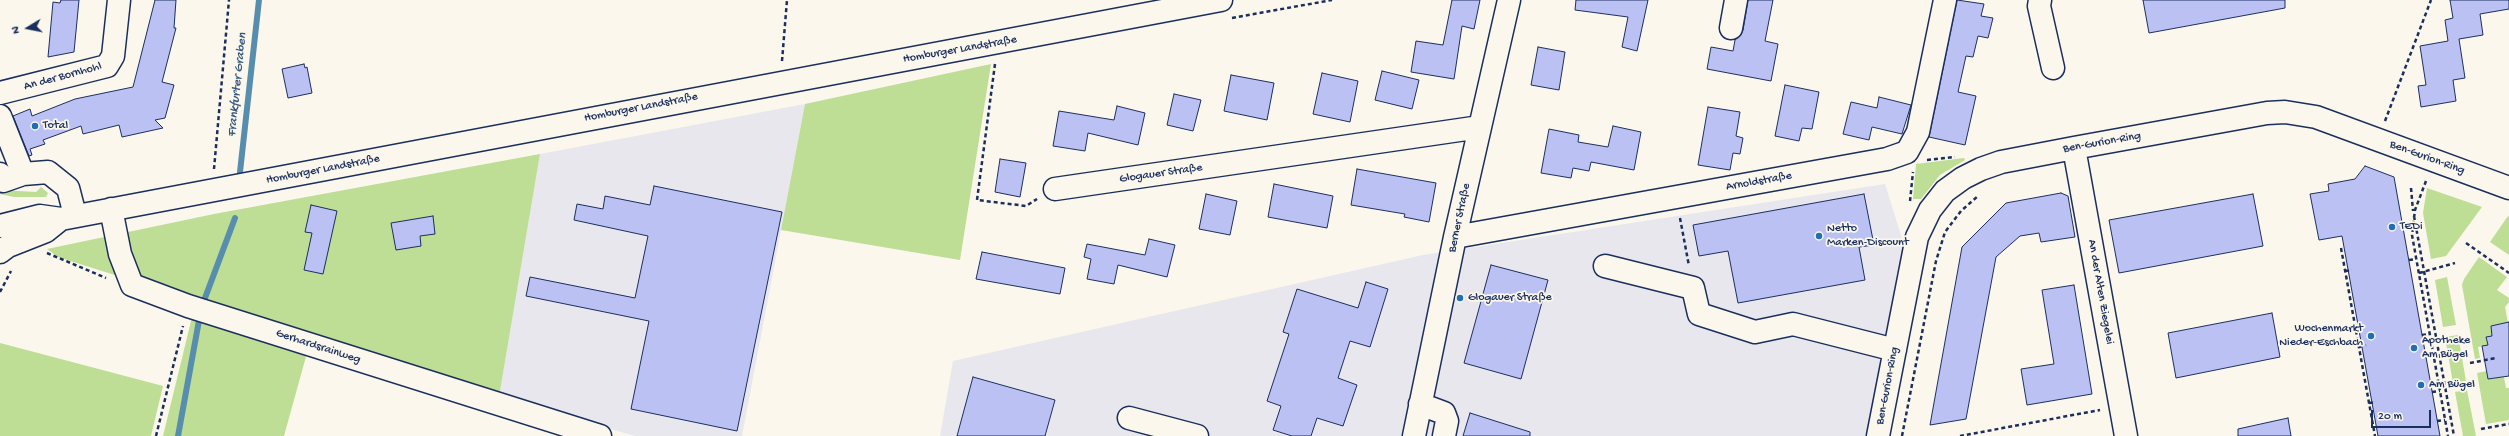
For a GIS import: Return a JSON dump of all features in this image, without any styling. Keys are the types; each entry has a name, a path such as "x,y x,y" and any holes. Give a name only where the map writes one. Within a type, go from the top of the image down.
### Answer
{"street":[{"name":"An der Bornhohl","path":"0,93 107,66 113,56 119,0"},
{"name":"Homburger Landstraße","path":"0,226 40,216 68,217 212,191 780,82 1000,43 1221,0"},
{"name":"Berner Straße","path":"1414,436 1455,237 1509,0"},
{"path":"1731,28 1736,0"},
{"name":"Arnoldstraße","path":"1455,237 1887,160 1907,152 1918,132 1945,0"},
{"path":"2040,0 2039,6 2053,68"},
{"name":"Ben-Gurion-Ring","path":"1878,436 1917,237 1930,210 1945,191 1963,178 2001,162 2267,113 2285,112 2316,117 2509,188"},
{"path":"0,116 22,174"},
{"name":"Glogauer Straße","path":"1055,190 1480,127"},
{"name":"An der Alten Ziegelei","path":"2074,148 2126,436"},
{"path":"0,174 3,181 22,174 48,172 68,188 68,217"},
{"path":"111,209 120,254 132,286"},
{"name":"Homburger Landstraße","path":"0,252 8,246 46,231 68,217"},
{"path":"1605,266 1693,288 1699,314 1755,332 1793,324 1895,350"},
{"name":"Gerhardsrainweg","path":"132,286 188,306 600,436"},
{"path":"1420,404 1444,413 1447,421 1444,436"},
{"path":"1129,418 1197,436"}],"path":[{"path":"212,191 229,0"},
{"path":"780,82 787,0"},
{"path":"2378,140 2431,0"},
{"path":"1000,43 996,61 977,200 1026,206 1055,190"},
{"path":"2426,181 2414,214 2412,235 2448,436"},
{"path":"2411,188 2424,272 2454,436"},
{"path":"1902,436 1936,261 1942,241 1960,210 1984,191"},
{"path":"1676,198 1693,288"},
{"path":"2466,243 2509,273"},
{"path":"2341,248 2369,404 2376,433"},
{"path":"45,251 77,267 132,286"},
{"path":"2409,260 2416,259"},
{"path":"2419,273 2455,263"},
{"path":"2345,271 2352,270"},
{"path":"0,292 3,289"},
{"path":"156,436 188,306"},
{"path":"2422,335 2430,334"},
{"path":"2359,347 2366,345"},
{"path":"2470,363 2496,358"},
{"path":"2432,392 2440,391"},
{"path":"2369,404 2376,402"},
{"path":"1960,436 2121,406"},
{"path":"2437,421 2445,420"},
{"path":"2481,429 2509,424"}],"shaded area":[{"path":"805,104 742,436 635,436 499,397 540,154"},
{"path":"1885,184 1911,267 1878,436 940,436 953,361 1423,255"}],"green space":[{"path":"991,64 960,260 781,230 805,104"},
{"path":"540,154 499,397 58,257 47,249 214,214"},
{"path":"1964,158 1965,160 1940,175 1921,199 1913,199 1916,164"},
{"path":"41,187 48,193 46,197 14,197 0,194 0,190 36,192"},
{"path":"2427,188 2482,207 2446,256 2431,259 2423,213"},
{"path":"2508,216 2509,217 2509,255 2490,242"},
{"path":"2479,257 2507,277 2497,290 2509,298 2509,302 2505,307 2508,323 2491,326 2492,336 2486,337 2488,345 2478,347 2480,358 2475,359 2462,285 2464,279"},
{"path":"2447,277 2456,325 2443,327 2435,280"},
{"path":"193,313 307,353 284,436 163,436"},
{"path":"2458,335 2466,381 2453,383 2445,337"},
{"path":"0,343 163,386 151,436 0,436"},
{"path":"2487,371 2489,379 2504,377 2506,388 2509,388 2509,420 2486,424 2477,373"},
{"path":"2467,390 2476,436 2463,436 2455,392"}],"building":[{"path":"61,0 79,0 74,52 48,57 53,2 60,3"},
{"path":"155,0 176,0 174,28 176,28 162,82 174,85 165,118 155,120 163,128 122,137 119,125 83,134 81,126 43,140 45,144 30,149 32,155 29,156 13,116 30,109 32,116 75,99 133,87"},
{"path":"1452,0 1480,0 1474,29 1462,26 1454,79 1411,72 1416,41 1443,45"},
{"path":"1576,0 1648,0 1637,51 1622,47 1628,17 1575,10"},
{"path":"1748,0 1773,0 1765,41 1778,44 1771,81 1707,69 1711,47 1733,51 1735,40 1740,36 1743,30"},
{"path":"1957,0 1984,4 1981,16 1993,18 1988,38 1978,36 1973,57 1966,56 1958,92 1976,96 1965,145 1929,137"},
{"path":"2143,0 2285,0 2285,8 2149,33"},
{"path":"2450,0 2509,0 2509,9 2480,14 2483,35 2459,39 2465,78 2453,80 2456,101 2421,107 2418,86 2426,85 2420,46 2448,41 2445,20 2453,18"},
{"path":"1538,47 1565,52 1559,90 1531,85"},
{"path":"304,64 305,68 307,67 312,93 288,98 282,69"},
{"path":"1382,71 1419,80 1412,109 1375,100"},
{"path":"1322,73 1358,81 1350,122 1313,114"},
{"path":"1231,75 1274,83 1267,120 1224,111"},
{"path":"1785,85 1819,92 1812,129 1802,128 1799,141 1775,136"},
{"path":"1174,94 1201,100 1193,131 1167,125"},
{"path":"1879,97 1911,105 1902,134 1872,127 1869,140 1843,134 1851,102 1877,108"},
{"path":"1117,106 1145,113 1138,145 1088,133 1085,151 1053,146 1059,111 1114,120"},
{"path":"1708,107 1740,112 1736,136 1743,138 1740,154 1733,153 1730,170 1698,165"},
{"path":"1613,126 1641,132 1634,170 1591,162 1589,171 1573,168 1571,178 1541,173 1549,129 1579,135 1578,142 1608,147"},
{"path":"1000,159 1026,163 1020,197 995,192"},
{"path":"2365,166 2394,177 2440,436 2378,436 2342,236 2319,240 2310,194 2329,191 2328,184 2355,179"},
{"path":"1357,169 1436,183 1429,222 1404,217 1405,214 1351,205"},
{"path":"1274,184 1333,196 1327,228 1268,217"},
{"path":"654,186 782,212 737,431 631,409 649,321 526,296 530,277 635,298 648,236 574,220 577,204 603,209 605,196 650,205"},
{"path":"2061,193 2068,196 2075,237 2041,242 2039,233 2020,236 1996,257 1966,419 1930,425 1962,247 2006,203"},
{"path":"1206,194 1237,201 1230,235 1199,229"},
{"path":"1864,194 1874,245 1859,247 1865,280 1738,303 1728,251 1699,256 1693,225"},
{"path":"2253,194 2263,246 2119,273 2109,220"},
{"path":"311,205 337,211 323,274 304,270 312,233 305,232"},
{"path":"433,216 435,234 420,236 421,246 396,250 391,223"},
{"path":"1149,239 1175,245 1167,277 1118,265 1114,284 1087,279 1091,259 1084,257 1087,244 1145,255"},
{"path":"982,252 1065,268 1060,294 976,279"},
{"path":"1491,265 1548,280 1521,379 1464,363"},
{"path":"1366,282 1388,289 1370,347 1350,341 1338,378 1357,385 1343,426 1317,418 1311,436 1292,436 1273,430 1281,406 1267,401 1289,334 1283,332 1297,289 1358,308"},
{"path":"2074,285 2092,394 2027,405 2021,369 2054,364 2042,290"},
{"path":"2272,313 2280,357 2176,378 2168,333"},
{"path":"2509,322 2509,376 2488,379 2482,346 2488,345 2486,337 2492,336 2491,326"},
{"path":"973,377 1055,400 1045,436 957,436"},
{"path":"1470,413 1530,432 1530,436 1463,436"},
{"path":"2288,418 2291,436 2238,436 2238,429"}],"waterway":[{"name":"Frankfurter Graben","path":"240,172 259,0"},
{"name":"Frankfurter Graben","path":"202,306 235,218"},
{"path":"178,436 200,315"}],"place":[{"name":"Total","path":"35,126"},
{"name":"TEDi","path":"2392,227"},
{"name":"Netto Marken-Discount","path":"1819,236"},
{"name":"Glogauer Straße","path":"1460,298"},
{"name":"Wochenmarkt Nieder-Eschbach","path":"2371,336"},
{"name":"Apotheke Am Bügel","path":"2414,348"},
{"name":"Am Bügel","path":"2421,385"}]}
